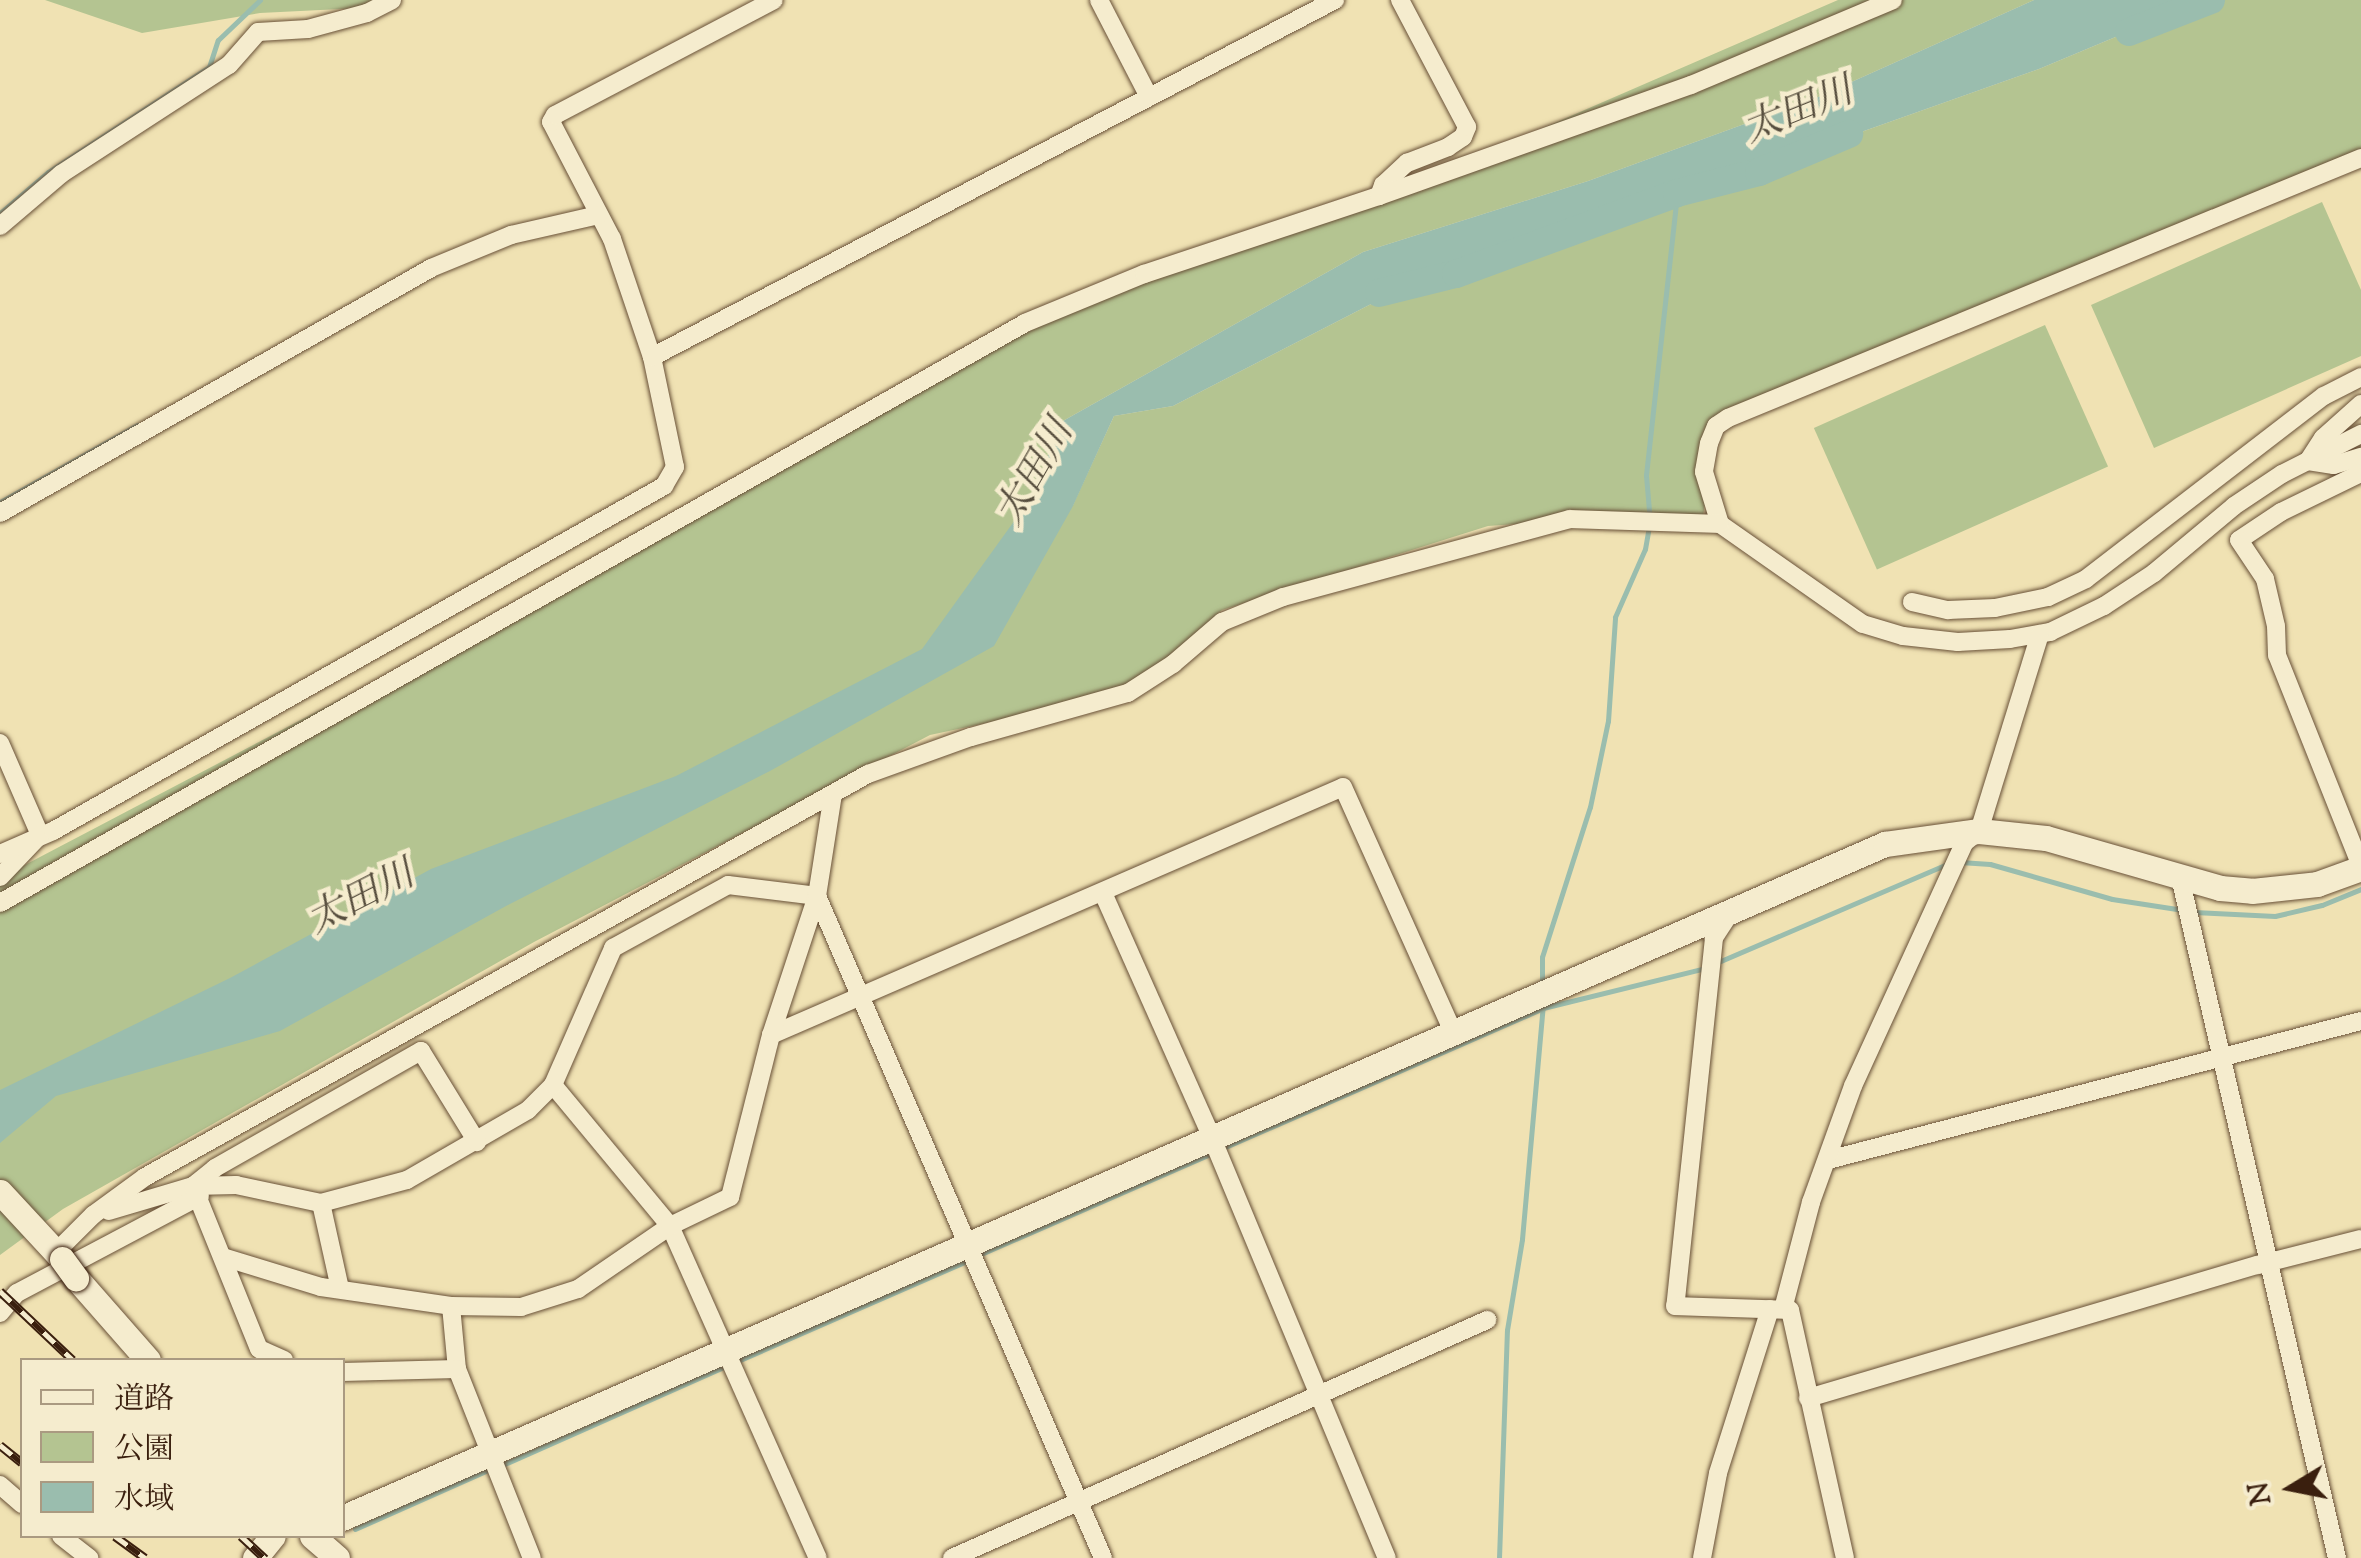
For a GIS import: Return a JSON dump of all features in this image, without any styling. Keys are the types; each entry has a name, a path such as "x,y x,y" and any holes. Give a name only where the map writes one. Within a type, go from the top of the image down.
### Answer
{"street":[{"path":"0,226 61,174 229,65 258,32 308,29 367,12 392,0"},
{"path":"0,854 664,486 675,466 652,357 628,282 598,215 552,130 555,115 774,0"},
{"path":"1098,0 1150,97"},
{"path":"652,357 1335,0"},
{"path":"1380,196 1383,185 1407,163 1448,147 1463,136 1467,127 1400,0"},
{"path":"0,902 1025,323 1144,274 1380,196 1692,85 1893,0"},
{"path":"1720,524 1704,472 1708,443 1716,426 1728,418 2361,158"},
{"path":"0,513 431,268 511,235 598,215"},
{"path":"1912,602 1948,610 1996,608 2048,597 2086,580 2324,396 2361,377"},
{"path":"2308,461 2322,438 2361,404"},
{"path":"64,1263 94,1215 145,1177 868,774 920,754 1128,693 1173,664 1222,622 1283,598 1570,519 1720,524 1863,624 1903,636 1958,642 2040,634 2104,606 2154,573 2234,506 2361,434"},
{"path":"2308,461 2334,465 2361,456"},
{"path":"345,1517 1734,906 1885,844 1979,832 2046,838 2220,888 2280,890 2317,884 2361,867 2277,655 2276,626 2265,579 2239,540 2280,512 2361,473"},
{"path":"1702,1558 1718,1473 1853,1086 1964,843 1979,832 2040,634"},
{"path":"0,743 40,835"},
{"path":"771,1035 1343,787 1452,1030"},
{"path":"223,1257 340,1290 450,1306 521,1307 565,1294 670,1226 730,1197 771,1035 817,896 833,794"},
{"path":"0,877 40,835"},
{"path":"2180,877 2337,1558"},
{"path":"94,1215 236,1184 321,1203 408,1180 528,1110 553,1085 612,948 728,885 817,896"},
{"path":"1103,893 1212,1138 1387,1558"},
{"path":"817,896 1102,1558"},
{"path":"1734,906 1714,938 1675,1306 1790,1310 1845,1558"},
{"path":"1828,1160 2361,1021"},
{"path":"0,1313 17,1294 196,1191 215,1168 420,1051 477,1142"},
{"path":"553,1085 670,1226 818,1558"},
{"path":"196,1191 259,1350 279,1358"},
{"path":"0,1192 146,1358"},
{"path":"321,1203 340,1290"},
{"path":"1808,1398 2269,1262 2361,1239"},
{"path":"450,1306 456,1369 532,1558"},
{"path":"952,1558 1487,1320"},
{"path":"345,1372 456,1369"},
{"path":"0,1486 20,1502"},
{"path":"64,1538 90,1558"},
{"path":"255,1558 272,1538"},
{"path":"314,1538 337,1558"}],"green space":[{"path":"45,0 375,0 361,8 260,13 142,33"},
{"path":"1838,0 2034,0 1818,97 1588,181 1363,252 1054,426 1073,505 1114,416 1173,406 1412,283 1723,181 2039,69 2204,0 2361,0 2361,155 1717,425 1702,523 1594,518 1488,526 1222,610 1128,693 930,735 534,942 63,1209 0,1255 0,878 636,544 1097,292 1414,184"},
{"path":"2322,202 2361,290 2361,356 2154,448 2091,305"},
{"path":"2045,325 2108,467 1877,570 1814,428"}],"water":[{"path":"2034,0 2204,0 2039,69 1723,181 1412,283 1173,406 1114,416 1073,506 994,646 770,771 506,906 280,1031 56,1096 0,1143 0,1090 230,978 431,869 676,776 922,649 1043,481 1054,426 1363,252 1588,181 1818,97"}],"waterway":[{"path":"0,213 48,172 209,67 218,40 260,0"},
{"name":"太田川","path":"2129,32 2211,0"},
{"name":"太田川","path":"1379,293 1456,274 1677,193 1759,172 1849,134"},
{"path":"1542,986 1542,957 1590,807 1608,721 1615,617 1645,549 1650,522 1646,475 1677,193"},
{"path":"0,502 137,425"},
{"path":"1960,862 1990,864 2112,899 2183,910"},
{"path":"1716,963 1949,863"},
{"path":"2194,912 2275,916 2322,905 2361,889"},
{"path":"1223,1148 1543,1008 1706,968"},
{"path":"1499,1558 1507,1330 1522,1239 1543,1002"},
{"path":"981,1254 1210,1154"},
{"path":"740,1360 969,1260"},
{"path":"500,1466 726,1366"},
{"path":"355,1529 486,1471"}],"railway":[{"path":"0,1291 71,1358"},
{"path":"0,1445 20,1461"},
{"path":"118,1538 145,1558"},
{"path":"243,1538 265,1558"}]}
